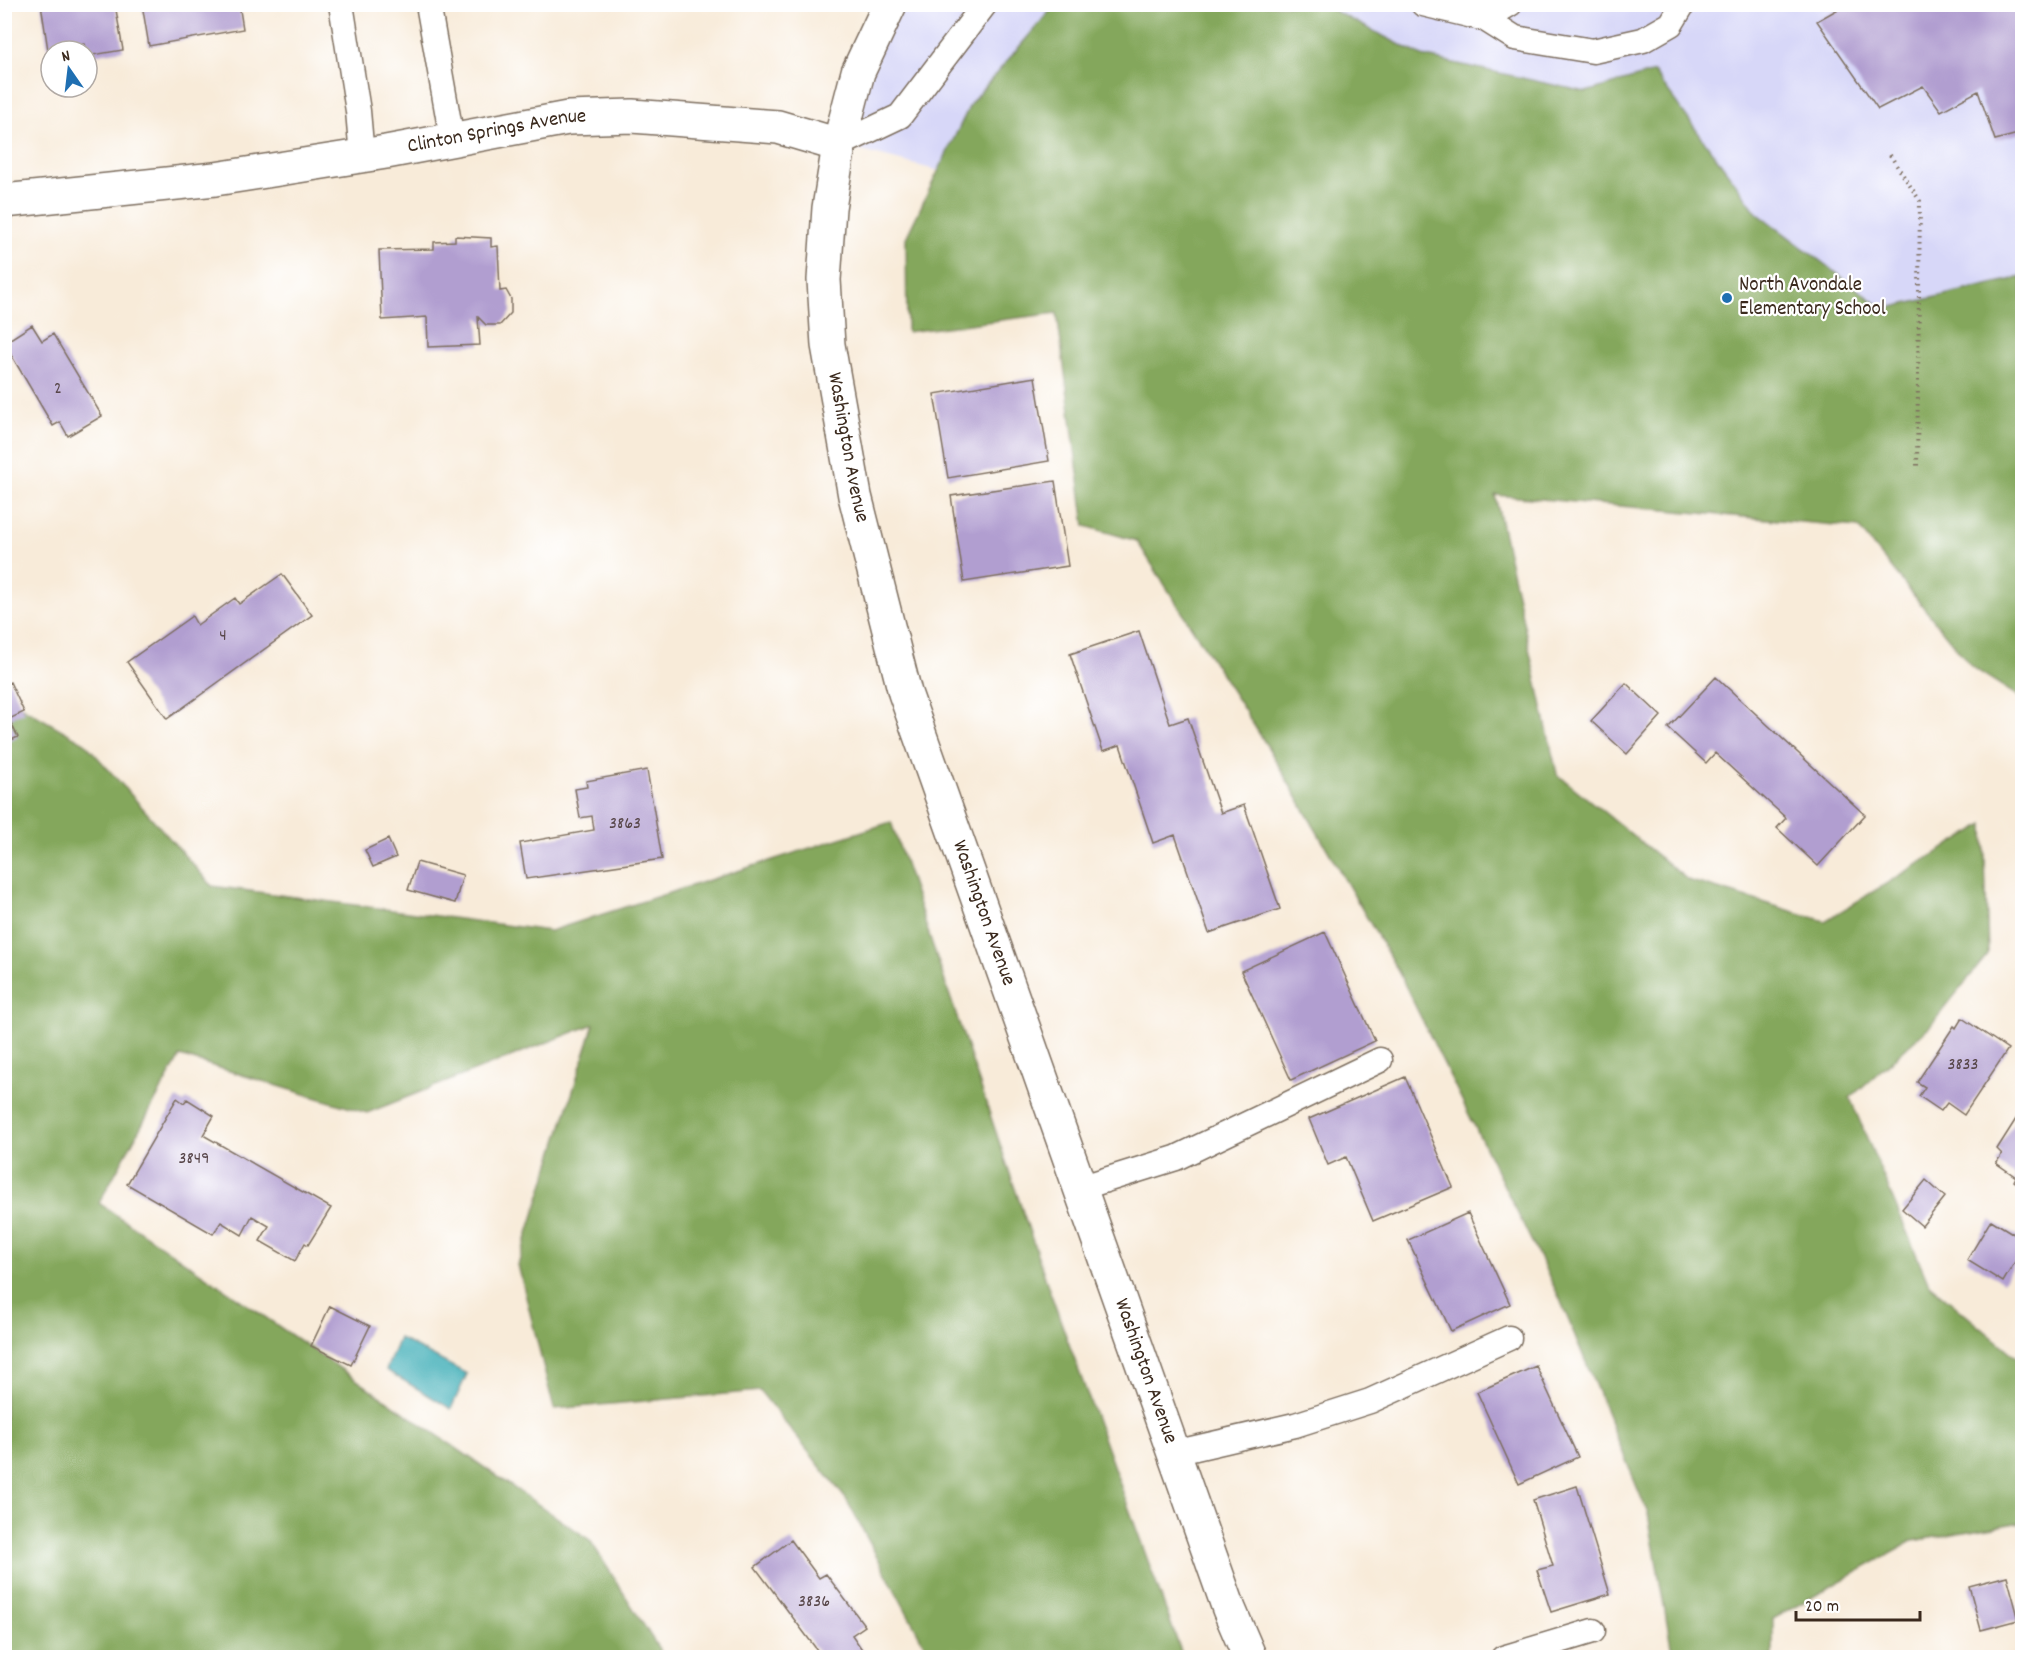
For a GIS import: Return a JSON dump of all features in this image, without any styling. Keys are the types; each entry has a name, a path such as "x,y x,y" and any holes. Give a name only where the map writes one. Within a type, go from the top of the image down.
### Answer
{"street":[{"path":"839,145 858,72 890,4"},
{"name":"Clinton Springs Avenue","path":"4,201 215,179 362,156 568,118 632,116 778,127 839,145"},
{"name":"Washington Avenue","path":"839,145 829,208 824,279 828,345 855,496 904,693 1229,1609 1250,1658"}],"lane":[{"path":"341,4 358,111 362,156"},
{"path":"428,4 453,140"},
{"path":"839,145 900,116 985,4"},
{"path":"1423,4 1485,19 1515,38 1593,51 1643,40 1671,24 1683,4"},
{"path":"1485,19 1510,4"},
{"path":"1080,1188 1176,1158 1380,1060"},
{"path":"1174,1453 1294,1425 1370,1401 1509,1338"},
{"path":"1503,1658 1593,1631"}],"path":[{"path":"1890,155 1920,201 1917,469"}],"shaded area":[{"name":"North Avondale Elementary School","path":"890,5 2022,5 2022,451 839,145"}],"green space":[{"path":"1055,5 1323,5 1422,56 1586,92 1654,72 1757,213 1884,309 2022,277 2022,699 1972,667 1858,527 1495,495 1557,774 1688,880 1825,921 1984,824 1988,954 1931,1025 1850,1098 1929,1284 2022,1362 2022,1522 1913,1541 1773,1619 1773,1657 1673,1657 1648,1514 1559,1297 1398,971 1269,749 1137,541 1085,526 1057,313 907,332 906,238 971,103"},
{"path":"4,697 85,743 212,886 550,931 891,822 1049,1289 1183,1657 931,1657 846,1499 760,1391 554,1409 518,1265 594,1024 367,1113 180,1056 99,1203 590,1540 664,1657 5,1657"}],"water":[{"path":"399,1338 467,1374 451,1409 386,1370"}],"building":[{"path":"41,4 115,4 123,50 99,54 99,39 46,39"},
{"path":"142,4 239,4 243,29 149,46"},
{"path":"1847,4 2022,4 2022,133 1995,140 1978,91 1941,111 1923,86 1878,109 1817,21"},
{"path":"455,236 491,238 491,247 498,246 500,291 506,290 511,299 511,313 500,325 486,325 478,317 480,345 428,347 427,317 382,320 379,250 434,249 434,242 455,241"},
{"path":"32,325 42,341 53,334 102,416 68,436 60,422 53,426 4,343"},
{"path":"1035,377 1049,461 948,478 934,394"},
{"path":"1055,481 1068,566 964,582 951,496"},
{"path":"282,574 312,615 167,719 127,662 192,616 197,625 235,598 239,604"},
{"path":"1139,631 1170,724 1188,718 1221,813 1244,805 1280,909 1209,933 1175,835 1153,843 1120,745 1103,751 1070,654"},
{"path":"1716,677 1865,815 1818,866 1777,828 1786,818 1715,753 1706,763 1668,728"},
{"path":"10,682 24,712 9,719 18,737 4,743 4,685"},
{"path":"1626,683 1661,716 1627,754 1591,721"},
{"path":"647,770 662,859 526,879 520,843 594,830 592,816 580,818 575,789 587,787 586,781"},
{"path":"388,839 396,857 373,867 365,850"},
{"path":"417,862 463,875 455,903 408,890"},
{"path":"1325,932 1375,1041 1291,1080 1241,971"},
{"path":"1962,1018 2008,1049 1964,1115 1947,1103 1941,1111 1919,1096 1925,1087 1917,1082 1954,1026 1956,1028"},
{"path":"1405,1077 1453,1187 1373,1221 1346,1157 1328,1165 1309,1119"},
{"path":"177,1098 184,1103 187,1099 214,1116 203,1135 331,1208 308,1245 305,1243 295,1261 260,1241 269,1226 252,1216 242,1235 221,1222 213,1234 127,1184"},
{"path":"2016,1119 2022,1122 2022,1187 2014,1181 2016,1177 1996,1163 2002,1154 1997,1149"},
{"path":"1926,1180 1945,1197 1922,1226 1902,1209"},
{"path":"1468,1213 1510,1304 1451,1331 1408,1240"},
{"path":"1991,1220 2022,1239 2022,1250 2003,1282 1967,1260"},
{"path":"330,1306 370,1326 351,1365 311,1346"},
{"path":"1536,1366 1578,1457 1519,1484 1477,1392"},
{"path":"1577,1486 1610,1594 1551,1612 1537,1570 1553,1566 1533,1500"},
{"path":"791,1540 819,1578 826,1574 865,1626 852,1635 868,1658 823,1658 755,1567"},
{"path":"2007,1576 2019,1620 1981,1630 1969,1586"}],"place":[{"name":"North Avondale Elementary School","path":"1727,298"}]}
